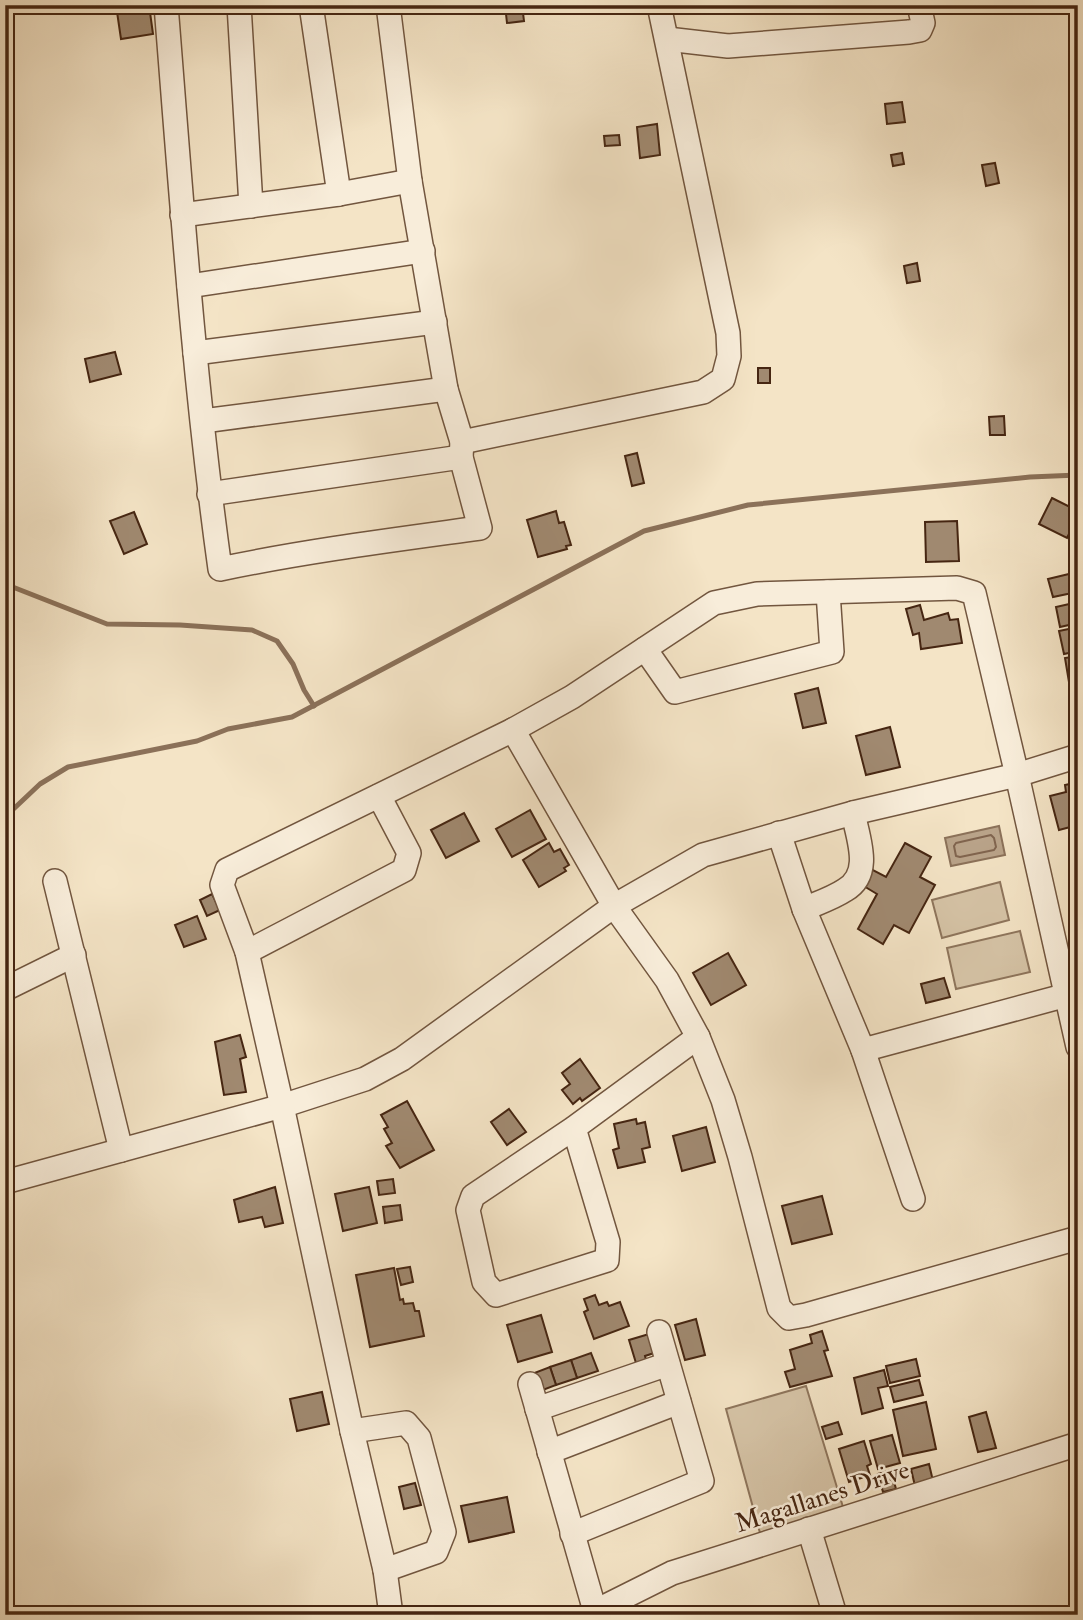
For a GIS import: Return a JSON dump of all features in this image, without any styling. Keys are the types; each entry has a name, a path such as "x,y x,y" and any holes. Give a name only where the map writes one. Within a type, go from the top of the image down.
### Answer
{"street":[{"path":"166,5 195,353 209,494 220,569 281,556 480,528 446,389 410,181 388,5"},
{"path":"239,5 251,206"},
{"path":"311,5 338,194"},
{"path":"209,494 462,449 703,393 723,379 729,356 728,333 659,5"},
{"path":"667,39 728,46 909,32 920,30 923,23 919,5"},
{"path":"183,215 338,194 410,181"},
{"path":"189,286 422,251"},
{"path":"195,353 435,321"},
{"path":"203,421 446,389"},
{"path":"390,1614 384,1570 247,952 222,885 227,870 513,730 572,697 714,603 757,594 957,588 974,593 1078,1047"},
{"path":"645,649 675,692 832,652 828,592"},
{"path":"513,730 614,906 667,980 698,1037 723,1100 779,1308 789,1318 1078,1238"},
{"path":"6,1177 121,1150 282,1106 366,1079 402,1059 614,906 703,855 853,813 1017,775 1078,757"},
{"path":"247,952 404,870 409,853 379,796"},
{"path":"804,909 847,890 857,879 863,864 853,813"},
{"path":"779,833 804,909 863,1050 912,1199"},
{"path":"55,881 121,1150"},
{"path":"5,989 74,955"},
{"path":"863,1050 1067,995"},
{"path":"574,1128 608,1242 607,1260 496,1295 484,1282 468,1210 473,1196 574,1128 698,1037"},
{"path":"572,1534 702,1481 659,1332"},
{"path":"537,1409 668,1364"},
{"path":"530,1384 591,1613"},
{"path":"549,1452 679,1402"},
{"path":"352,1431 406,1423 419,1438 444,1532 436,1552 384,1570"},
{"name":"Magallanes Drive","path":"591,1613 671,1573 1078,1444"},
{"path":"810,1529 835,1615"}],"shaded area":[{"path":"1000,882 1009,920 942,938 932,900"},
{"path":"1020,931 1030,972 956,989 947,948"},
{"path":"806,1386 843,1507 760,1533 726,1409"}],"water":[{"path":"999,826 1005,855 951,866 945,838"}],"building":[{"path":"116,5 149,5 153,34 121,39"},
{"path":"505,5 522,5 524,21 507,23"},
{"path":"902,102 905,122 887,124 885,104"},
{"path":"657,124 660,155 640,158 637,127"},
{"path":"619,135 620,145 605,146 604,136"},
{"path":"902,153 904,164 893,166 891,155"},
{"path":"995,163 999,183 986,186 982,165"},
{"path":"917,263 920,281 907,283 904,266"},
{"path":"115,352 121,374 90,382 85,359"},
{"path":"758,368 770,368 770,383 758,383"},
{"path":"1004,416 1005,435 990,435 989,417"},
{"path":"637,453 644,483 632,486 625,456"},
{"path":"1052,498 1078,511 1067,538 1039,524"},
{"path":"556,511 559,523 564,522 571,545 566,546 567,549 538,557 527,520"},
{"path":"134,512 147,544 124,554 110,521"},
{"path":"957,521 959,561 926,562 925,522"},
{"path":"1073,573 1077,592 1053,597 1048,579"},
{"path":"1078,602 1078,623 1060,627 1056,607"},
{"path":"920,605 924,620 948,613 950,620 958,619 962,643 921,649 919,633 913,635 906,609"},
{"path":"1078,627 1078,651 1064,654 1059,631"},
{"path":"1078,656 1078,680 1069,682 1065,658"},
{"path":"1078,686 1078,707 1075,708 1072,687"},
{"path":"818,688 826,723 803,728 795,694"},
{"path":"890,727 900,767 866,775 856,736"},
{"path":"1078,782 1078,825 1059,830 1050,796 1066,792 1065,785"},
{"path":"530,810 546,839 512,857 496,829"},
{"path":"464,813 479,841 446,858 431,830"},
{"path":"549,843 554,852 560,849 569,865 564,868 566,871 539,887 523,860"},
{"path":"905,843 931,857 920,877 935,885 909,933 894,925 883,944 858,929 877,894 862,885 871,869 886,877"},
{"path":"212,894 220,910 207,916 200,900"},
{"path":"197,916 206,939 184,947 175,925"},
{"path":"728,953 746,985 711,1005 693,973"},
{"path":"944,978 950,997 926,1003 921,984"},
{"path":"240,1035 246,1057 240,1059 246,1092 224,1095 215,1042"},
{"path":"580,1059 600,1088 573,1104 562,1090 570,1084 562,1073"},
{"path":"407,1101 434,1150 400,1168 386,1146 392,1143 384,1129 388,1127 381,1115"},
{"path":"509,1109 526,1132 507,1145 491,1122"},
{"path":"636,1119 637,1124 645,1122 650,1147 642,1149 645,1162 618,1168 613,1150 619,1148 614,1124"},
{"path":"706,1127 715,1162 682,1171 673,1136"},
{"path":"393,1179 395,1193 379,1195 377,1181"},
{"path":"275,1187 283,1223 265,1227 262,1217 239,1222 234,1200"},
{"path":"369,1187 377,1223 343,1231 335,1194"},
{"path":"822,1196 832,1234 792,1244 782,1206"},
{"path":"400,1205 402,1220 385,1223 383,1207"},
{"path":"410,1267 413,1282 401,1285 397,1269"},
{"path":"394,1268 400,1300 403,1299 404,1304 413,1303 415,1311 419,1311 424,1336 370,1347 356,1275"},
{"path":"595,1295 599,1305 607,1302 609,1306 620,1302 629,1326 594,1339 584,1312 588,1310 584,1299"},
{"path":"541,1315 552,1352 518,1362 507,1325"},
{"path":"696,1319 705,1355 685,1360 675,1325"},
{"path":"822,1331 828,1350 824,1351 832,1376 790,1387 785,1372 795,1369 790,1350 812,1343 810,1335"},
{"path":"649,1334 654,1353 645,1356 646,1360 636,1363 629,1340"},
{"path":"591,1353 598,1371 577,1378 571,1360"},
{"path":"916,1359 920,1376 890,1383 886,1366"},
{"path":"571,1360 577,1378 556,1385 550,1367"},
{"path":"550,1367 556,1385 535,1393 529,1375"},
{"path":"884,1370 888,1386 878,1388 883,1408 862,1414 854,1378"},
{"path":"919,1380 923,1395 894,1402 890,1387"},
{"path":"322,1392 329,1424 297,1431 290,1399"},
{"path":"926,1402 936,1449 903,1456 893,1410"},
{"path":"986,1412 996,1448 978,1452 969,1417"},
{"path":"838,1422 842,1434 826,1439 822,1427"},
{"path":"892,1435 900,1463 878,1469 870,1441"},
{"path":"864,1441 871,1464 867,1466 870,1475 849,1482 839,1449"},
{"path":"929,1464 933,1481 915,1486 911,1469"},
{"path":"891,1470 896,1489 883,1492 878,1474"},
{"path":"415,1483 421,1505 404,1509 399,1487"},
{"path":"507,1497 514,1532 469,1542 461,1506"}],"waterway":[{"path":"5,817 40,784 68,767 197,741 228,729 292,717 644,531 748,505 1030,477 1078,475"},
{"path":"5,584 107,624 252,630 277,641 293,664 314,706"}]}
